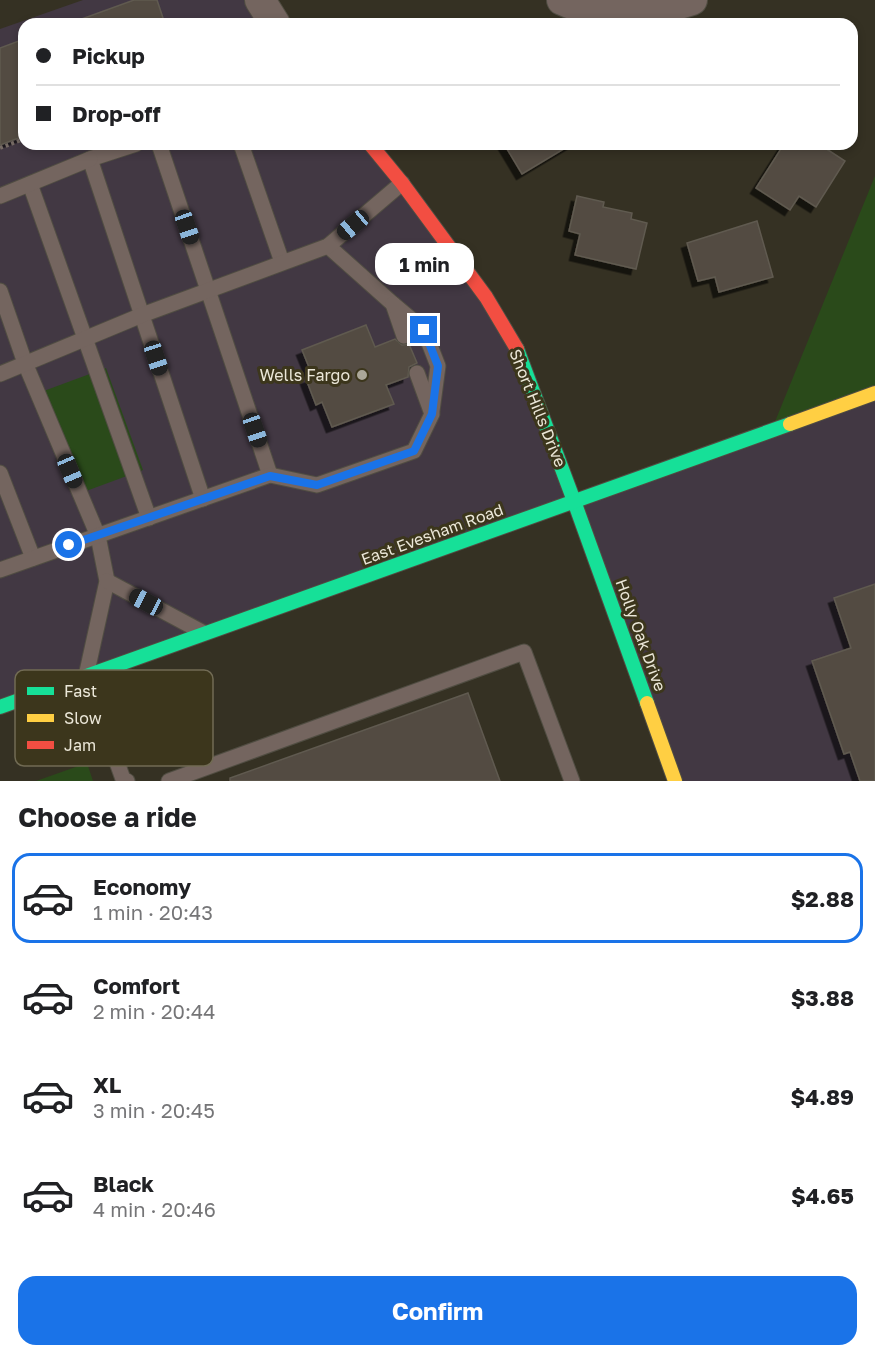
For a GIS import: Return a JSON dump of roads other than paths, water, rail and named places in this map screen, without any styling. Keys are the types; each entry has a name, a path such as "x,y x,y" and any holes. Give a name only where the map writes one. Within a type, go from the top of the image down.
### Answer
{"main road":[{"name":"Short Hills Drive","path":"375,150 486,297 518,352 574,501"},
{"name":"East Evesham Road","path":"103,670 875,393"},
{"name":"Holly Oak Drive","path":"574,501 675,781"},
{"name":"East Evesham Road","path":"0,707 15,702"}],"street":[{"path":"260,0 271,18"},
{"path":"562,0 606,14 665,17 692,0"}],"lane":[{"path":"0,196 118,150"},
{"path":"161,150 270,476"},
{"path":"243,150 282,262"},
{"path":"90,159 202,499"},
{"path":"0,374 208,289 328,246 402,183"},
{"path":"30,184 149,518"},
{"path":"0,570 270,476 317,485 414,451 432,414 438,366 424,330 328,246"},
{"path":"0,291 25,363 98,536 107,581 87,670"},
{"path":"393,304 404,336"},
{"path":"417,374 432,414"},
{"path":"0,473 33,558"},
{"path":"107,581 205,634"},
{"path":"213,765 524,652 572,781"},
{"path":"118,766 123,779 127,781"},
{"path":"170,781 211,766"}],"place":[{"name":"Wells Fargo","path":"362,375"}]}
